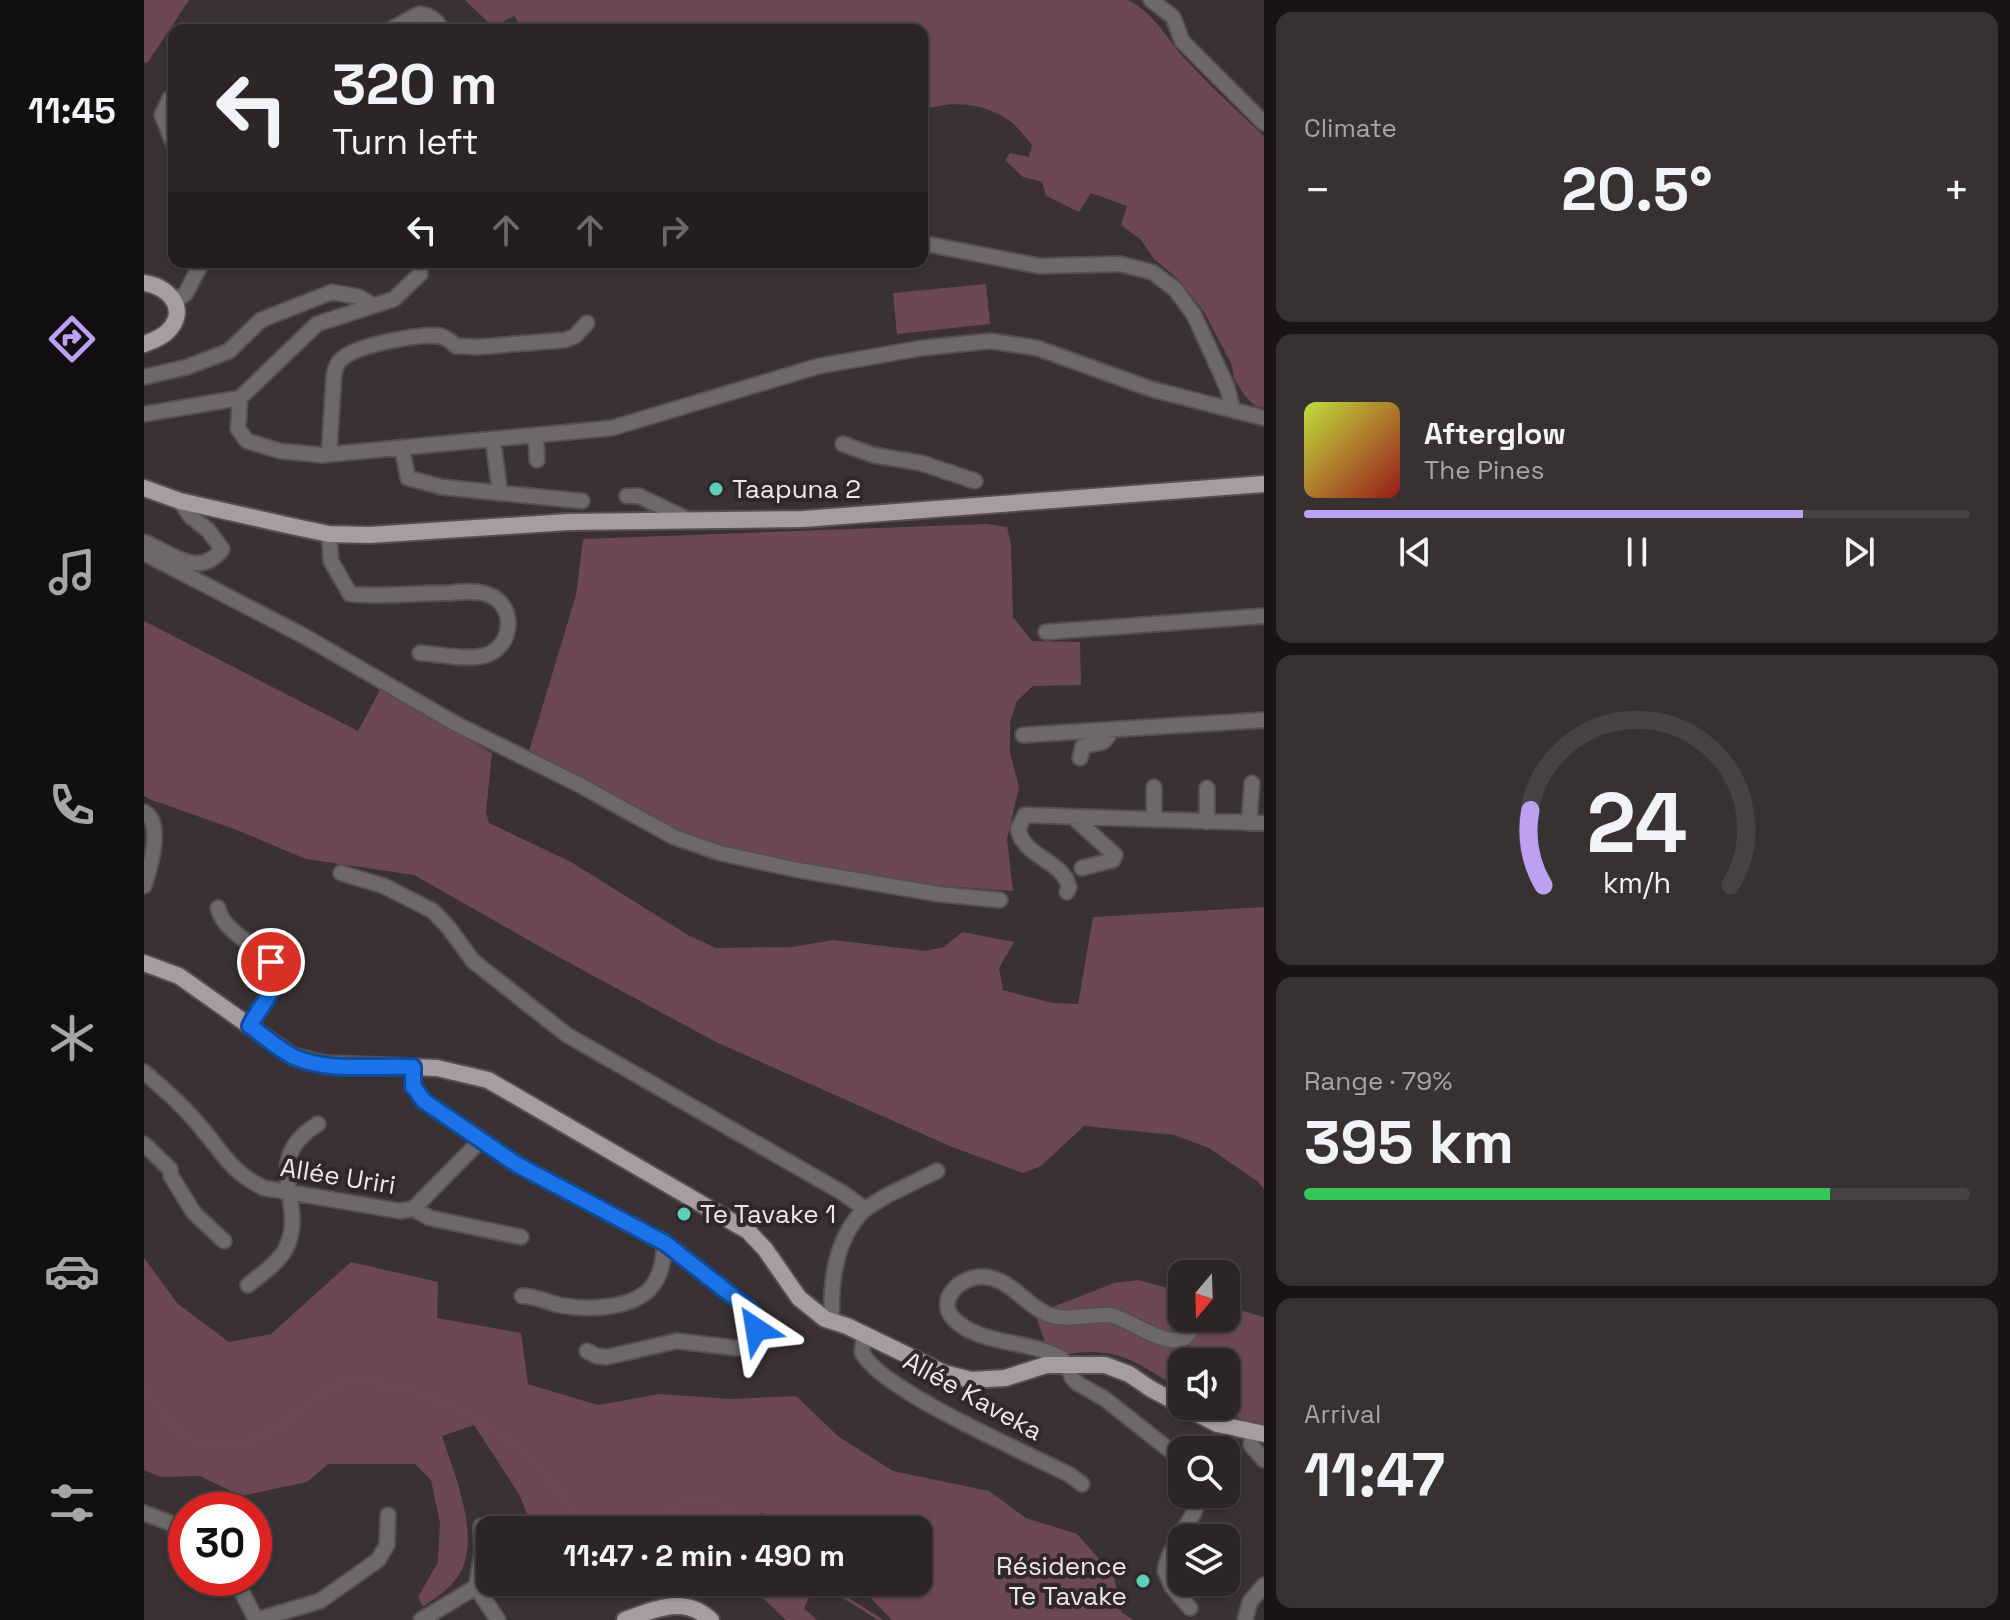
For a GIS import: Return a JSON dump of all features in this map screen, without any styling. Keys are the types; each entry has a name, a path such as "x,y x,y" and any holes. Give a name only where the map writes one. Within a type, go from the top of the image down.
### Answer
{"main road":[{"path":"144,283 165,289 176,301 177,314 172,326 163,335 144,344"},
{"path":"144,488 180,501 329,534 369,535 568,522 813,518 1264,484"},
{"path":"144,963 179,976 292,1056 355,1066 437,1068 488,1080 748,1231 765,1249 799,1298 832,1321 944,1373 971,1380 1005,1378 1046,1365 1105,1365 1129,1374 1217,1424 1258,1432"},
{"path":"625,1620 674,1605 695,1609 711,1620"}],"street":[{"path":"1151,0 1173,17 1182,41 1264,123"},
{"path":"401,24 419,14 429,16 438,24"},
{"path":"168,102 162,115 168,130"},
{"path":"928,244 1039,266 1120,264 1153,272 1175,289 1192,311 1231,395 1233,410"},
{"path":"176,301 186,293 199,268"},
{"path":"144,414 240,398 317,324 394,299 420,274"},
{"path":"144,377 187,367 229,351 261,320 332,292 359,297 372,305"},
{"path":"329,454 334,374 337,363 354,351 364,346 436,336 451,340 456,346 550,342 575,336 587,323"},
{"path":"240,398 238,429 247,441 281,451 329,454 493,440 626,424 819,366 922,348 990,341 1037,348 1151,389 1264,418"},
{"path":"536,435 537,460"},
{"path":"493,440 500,493"},
{"path":"843,444 873,455 921,463 975,481"},
{"path":"402,448 408,478 442,487 582,501"},
{"path":"627,496 639,496 689,520"},
{"path":"144,542 192,565 205,564 219,554 222,549 217,540 191,517 180,501"},
{"path":"329,534 331,561 350,594 473,592 494,597 506,611 509,624 507,635 483,656 420,653"},
{"path":"144,553 304,636 483,739 580,785 674,837 720,853 798,870 938,894 1000,900"},
{"path":"1046,632 1264,616"},
{"path":"1023,735 1264,720"},
{"path":"1080,758 1083,746 1103,742 1113,730"},
{"path":"1067,892 1069,887 1064,875 1024,845 1018,829 1025,815 1257,823 1252,783"},
{"path":"1154,787 1154,820"},
{"path":"1207,788 1207,822"},
{"path":"144,812 155,824 151,865 144,886"},
{"path":"1073,817 1115,855 1113,860 1082,868"},
{"path":"341,873 384,886 433,911 473,961 567,1035 843,1193 865,1209"},
{"path":"218,908 226,927 267,956 274,969 274,988 250,1026"},
{"path":"413,1067 413,1086 421,1098 516,1164 665,1243 749,1309 757,1323 754,1337 743,1347 737,1348 677,1341 607,1357 587,1351"},
{"name":"Allée Uriri","path":"144,1072 182,1105 231,1167 248,1181 264,1188 401,1211 413,1209 430,1218 521,1237"},
{"path":"248,1285 286,1248 291,1222 287,1167 293,1144 300,1135 318,1124"},
{"path":"413,1209 481,1140"},
{"path":"144,1144 170,1169 171,1176 194,1213 224,1241"},
{"path":"832,1321 831,1283 835,1263 845,1238 865,1209 937,1171"},
{"path":"522,1296 577,1307 596,1307 636,1299 654,1284 660,1272 665,1243"},
{"path":"1168,1449 1105,1399 1077,1383 1067,1364 1053,1353 1016,1346 956,1322 948,1308 949,1294 970,1278 996,1279 1045,1314 1058,1317 1110,1315 1164,1340 1183,1337 1190,1332"},
{"name":"Allée Kaveka","path":"864,1334 862,1352 873,1368 949,1415 1070,1475 1082,1484"},
{"path":"1258,1432 1251,1445 1264,1460"},
{"path":"1190,1608 1172,1587 1165,1571 1174,1547 1196,1508"},
{"path":"144,1513 168,1522"},
{"path":"244,1596 256,1620 320,1601 378,1560 387,1545 388,1515"},
{"path":"1245,1620 1254,1595 1264,1585"},
{"path":"421,1620 476,1587"},
{"path":"482,1596 498,1620"}],"shaded area":[{"path":"144,0 189,0 173,24 168,24 168,32 148,62 144,63"},
{"path":"465,0 1128,0 1152,19 1184,58 1264,136 1264,408 1255,406 1244,395 1204,312 1179,280 1154,259 1141,240 1121,225 1127,206 1091,193 1079,212 1046,196 1042,182 1023,177 1005,160 1010,153 1029,157 1032,145 1010,121 990,110 967,105 928,109 928,24 520,24 514,16 499,24 490,24"},
{"path":"986,284 990,324 897,334 893,293"},
{"path":"987,524 1007,527 1011,545 1013,617 1032,641 1080,642 1081,685 1033,686 1017,701 1010,722 1010,753 1019,787 1007,839 1013,891 919,884 833,872 716,846 676,834 601,788 529,751 576,595 583,539"},
{"path":"144,621 358,731 380,690 492,753 486,812 489,823 571,862 688,935 716,948 792,947 834,940 925,951 944,947 962,932 1014,942 999,968 1003,990 1052,1003 1078,1004 1093,917 1264,907 1264,1189 1209,1148 1174,1135 1084,1126 1041,1166 1023,1173 952,1147 716,1042 414,875 306,859 237,830 149,799 144,796"},
{"path":"144,1258 178,1304 229,1342 271,1334 351,1262 438,1282 437,1318 521,1333 528,1384 598,1405 660,1394 731,1399 796,1396 839,1437 893,1471 989,1491 1026,1518 1077,1534 1114,1576 1121,1612 1133,1620 892,1620 869,1596 932,1596 932,1516 768,1516 761,1513 757,1516 528,1516 519,1494 474,1425 442,1436 463,1501 467,1552 456,1579 423,1607 418,1597 438,1562 440,1523 431,1480 415,1464 328,1464 307,1482 260,1492 233,1492 200,1476 161,1477 144,1470"},
{"path":"1139,1280 1168,1288 1168,1332 1240,1332 1240,1310 1264,1317 1264,1427 1240,1418 1240,1348 1168,1348 1168,1382 1120,1356 1091,1352 1050,1357 1035,1314 1114,1283"},
{"path":"761,1596 810,1596 804,1608 817,1620 786,1620"}],"waterway":[{"path":"144,1387 178,1430 208,1446 224,1447 271,1431 322,1393 339,1385 373,1383 413,1391 473,1417 510,1441 541,1468 576,1516"},
{"path":"660,1516 674,1507 703,1500 717,1502 746,1516"},
{"path":"842,1596 881,1620"}],"place":[{"name":"Taapuna 2","path":"716,489"},
{"name":"Te Tavake 1","path":"684,1214"},
{"name":"Résidence Te Tavake","path":"1143,1581"}],"route":[{"path":"271,962 275,974 274,988 250,1026 292,1056 323,1064 413,1067 413,1086 424,1101 516,1164 665,1243 749,1309 755,1316 756,1329"}]}
